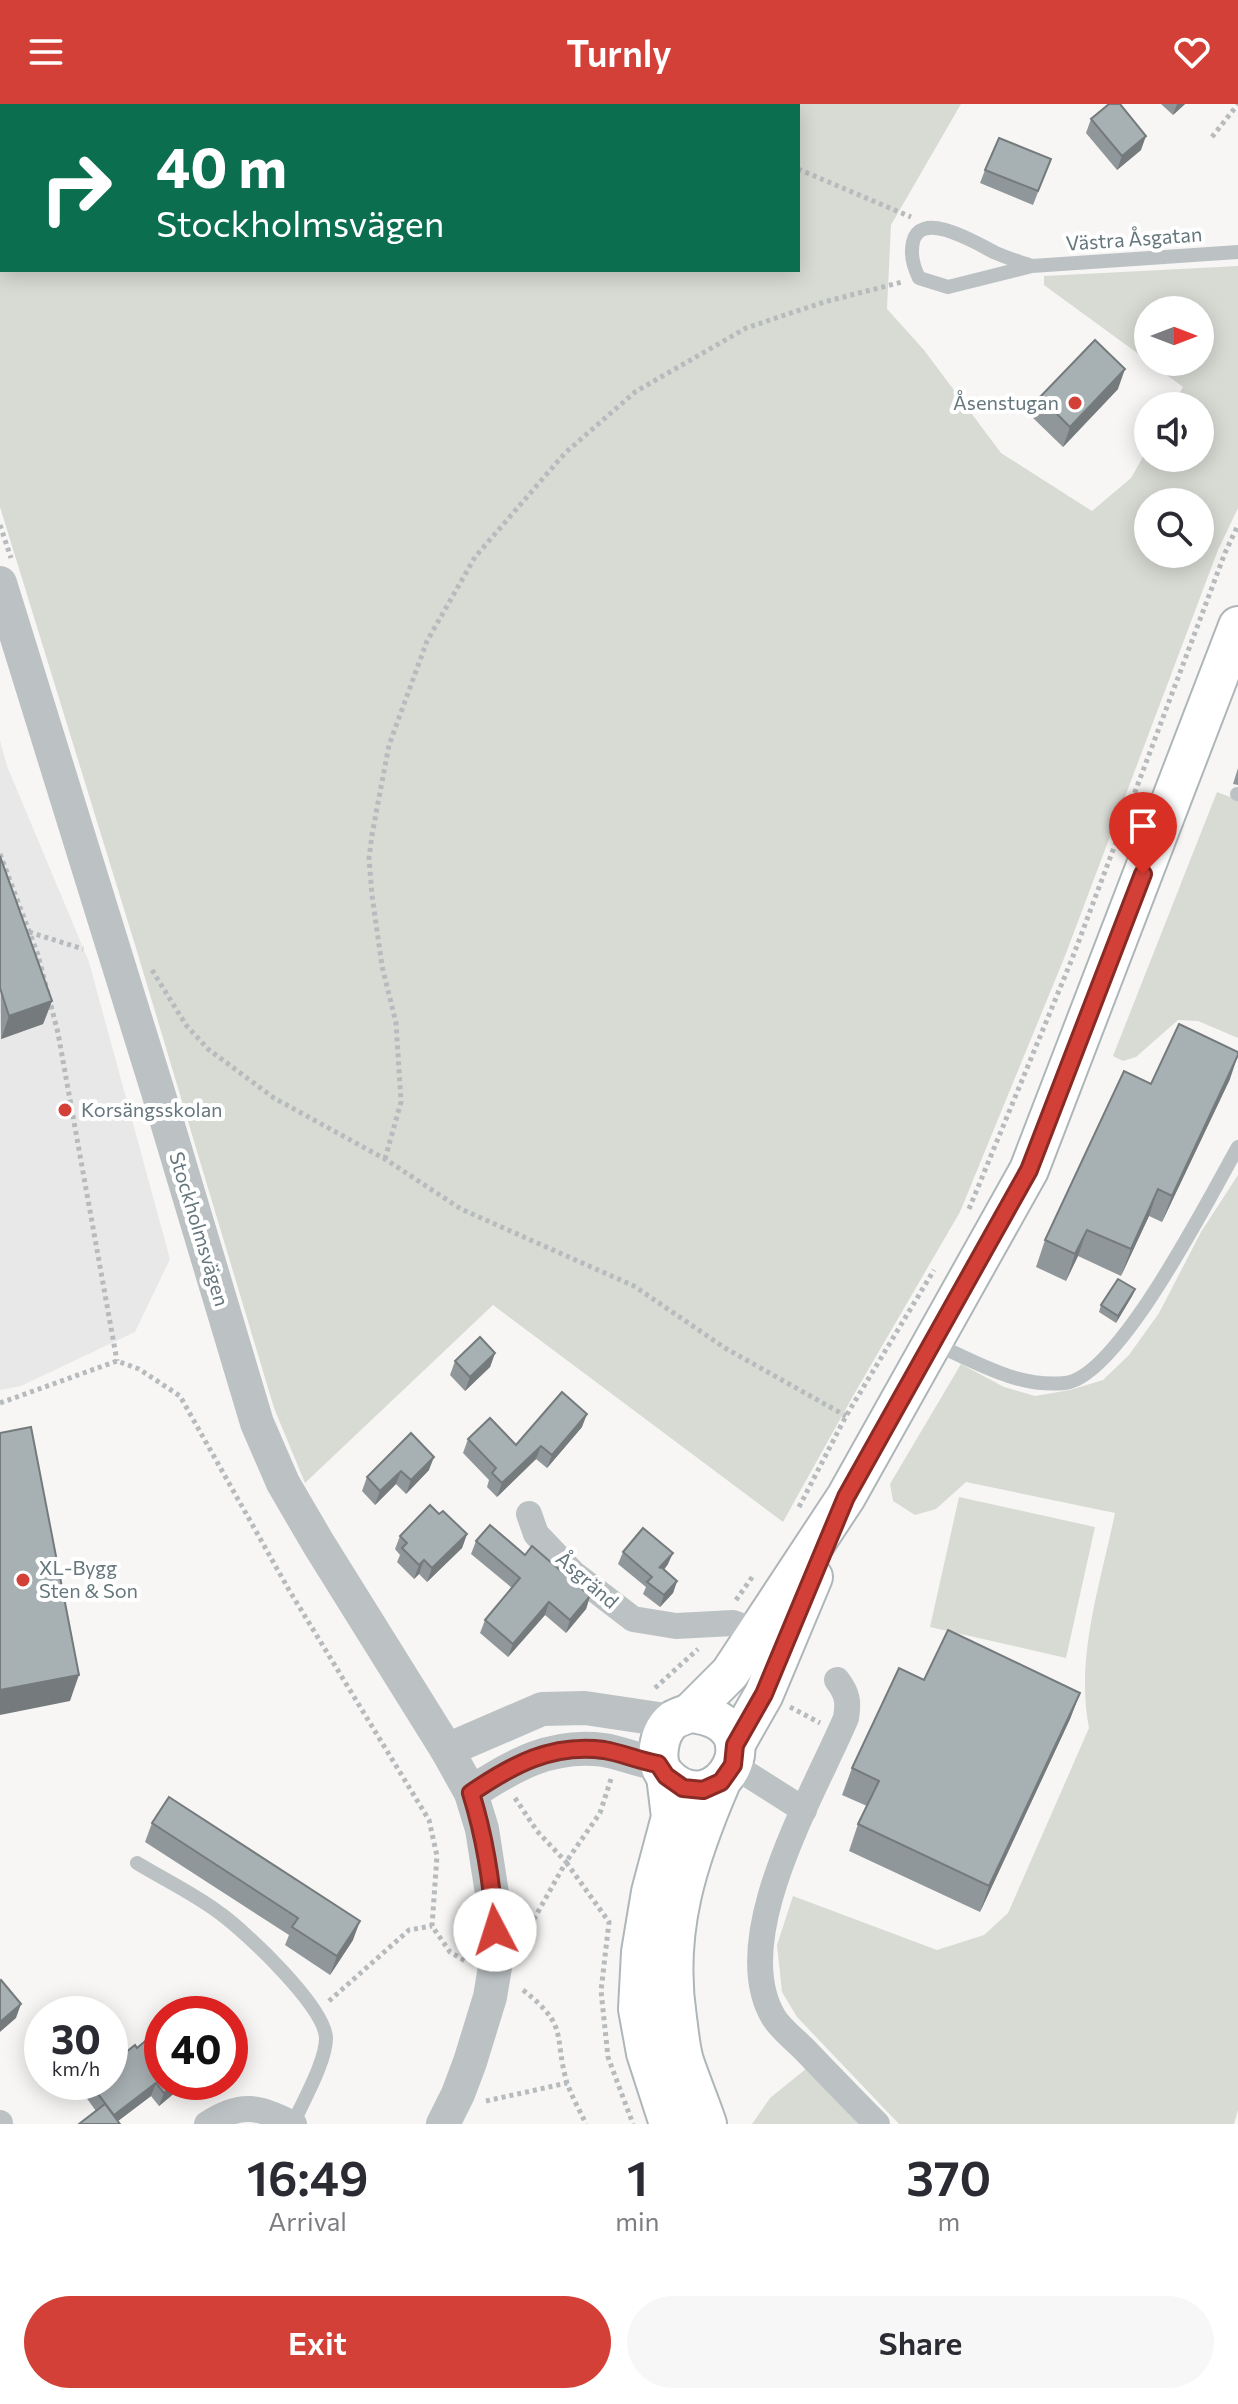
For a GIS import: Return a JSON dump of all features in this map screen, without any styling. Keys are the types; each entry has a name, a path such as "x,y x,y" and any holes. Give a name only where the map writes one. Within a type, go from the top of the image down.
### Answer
{"main road":[{"path":"669,2124 646,2053 638,2009 641,1952 651,1892 671,1817 662,1770 660,1738 730,1673 846,1497 1029,1170 1238,626"},
{"path":"707,2124 683,2058 674,1996 674,1936 683,1881 700,1830 764,1694 846,1497"},
{"path":"681,1717 711,1715 727,1727 730,1764"},
{"path":"662,1770 683,1788 703,1790 730,1764"}],"street":[{"name":"Stockholmsvägen","path":"0,583 257,1423 283,1483 471,1793 482,1829 489,1867 496,1961 490,1997 470,2062 443,2124"},
{"name":"Åsgränd","path":"529,1514 536,1534 573,1573 633,1619 676,1626 743,1625 757,1632"},
{"path":"837,1680 846,1691 846,1718 789,1842 770,1898 760,1946 759,1972 763,1995 775,2020 877,2124"},
{"path":"447,1750 542,1709 585,1708 681,1717"},
{"path":"471,1793 500,1774 550,1751 576,1749 619,1753 662,1770"},
{"path":"730,1764 804,1810"},
{"path":"207,2124 221,2114 242,2107 263,2110 293,2124"}],"lane":[{"name":"Västra Åsgatan","path":"933,227 946,229 1002,256 1032,266"},
{"path":"919,278 913,266 915,236 933,227"},
{"name":"Västra Åsgatan","path":"919,278 948,287 1032,266 1238,252"},
{"path":"932,1342 1008,1376 1039,1384 1069,1383 1094,1369 1145,1305 1238,1147"},
{"path":"137,1863 221,1914 303,1992 321,2019 326,2038 322,2057 293,2124"}],"path":[{"path":"1212,137 1238,104"},
{"path":"800,170 933,227"},
{"path":"385,1159 401,1102 396,1023 382,966 372,895 369,858 372,835 389,745 427,641 475,557 565,453 635,392 746,328 824,302 919,278"},
{"path":"966,1218 1072,959 1238,525"},
{"path":"0,854 38,955 58,1033 117,1361"},
{"path":"145,962 186,1025 208,1049 274,1098 385,1159 461,1209 634,1286 725,1348 846,1416"},
{"path":"795,1514 846,1416 942,1257"},
{"path":"0,1403 117,1361 139,1369 180,1396 289,1590 429,1820 437,1856 432,1926 450,1952 473,1965"},
{"path":"634,1715 654,1690 697,1650 754,1575"},
{"path":"619,1753 600,1813 566,1862 609,1922 601,1991 608,2057 633,2124"},
{"path":"316,2011 343,1991 409,1930 432,1926"},
{"path":"523,1990 545,2008 559,2032 567,2083 586,2124"},
{"path":"476,2102 567,2083"}],"shaded area":[{"path":"800,104 961,104 891,225 887,309 924,350 1001,453 1092,511 1134,472 1214,472 1214,392 1180,392 1183,387 1168,376 1214,376 1214,296 1134,296 1134,351 1044,285 1044,276 1238,266 1238,508 1214,561 1214,488 1134,488 1134,568 1211,568 1065,956 960,1212 783,1522 493,1305 305,1483 274,1408 0,507 0,272 800,272"},
{"name":"Korsängsskolan","path":"0,740 7,766 89,962 170,1259 135,1332 21,1386 0,1390"},
{"path":"1217,792 1238,800 1238,1038 1198,1021 1178,1020 1136,1057 1123,1061 1113,1056"},
{"path":"1238,1175 1238,2110 1234,2124 899,2124 797,2017 782,1992 777,1945 793,1896 937,1950 984,1935 1008,1913 1089,1728 1085,1674 1087,1647 1115,1513 966,1482 936,1509 915,1515 893,1501 890,1484 961,1364 1004,1387 1035,1396 1103,1380 1129,1355 1159,1313 1201,1232"},
{"path":"959,1497 1095,1527 1066,1658 930,1627"},
{"path":"807,2068 864,2124 752,2124 770,2098"}],"building":[{"path":"1109,104 1120,104 1146,136 1122,156 1091,119"},
{"path":"999,138 1051,159 1038,191 985,170"},
{"path":"1095,340 1125,369 1070,427 1040,397"},
{"path":"0,856 52,1001 9,1016 0,988"},
{"path":"1179,1024 1238,1052 1238,1055 1172,1196 1158,1189 1131,1249 1087,1230 1075,1254 1045,1240 1124,1071 1151,1084"},
{"path":"1118,1279 1135,1289 1118,1316 1101,1305"},
{"path":"480,1337 495,1353 470,1377 455,1361"},
{"path":"562,1392 587,1414 552,1455 541,1446 502,1483 492,1473 496,1468 468,1439 490,1418 516,1445"},
{"name":"XL-Bygg Sten & Son","path":"31,1427 79,1675 0,1690 0,1433"},
{"path":"411,1433 434,1457 411,1480 401,1471 380,1491 367,1477"},
{"path":"430,1505 439,1514 443,1511 467,1534 432,1568 424,1560 419,1565 402,1548 407,1543 400,1536"},
{"path":"490,1525 525,1555 532,1546 590,1596 570,1620 549,1602 513,1644 485,1620 520,1578 476,1541"},
{"path":"643,1528 673,1553 659,1568 677,1581 664,1595 647,1582 652,1577 623,1552"},
{"path":"948,1630 1080,1693 989,1886 858,1824 879,1781 852,1768 899,1668 924,1680"},
{"path":"169,1797 360,1921 337,1956 292,1927 298,1918 152,1823"},
{"path":"0,1981 21,2004 0,2022"},
{"path":"144,2042 144,2092 114,2115 103,2100 128,2100 128,2051 135,2045 137,2048"},
{"path":"105,2104 120,2124 79,2124"}],"place":[{"name":"Åsenstugan","path":"1075,403"},
{"name":"Korsängsskolan","path":"65,1110"},
{"name":"XL-Bygg Sten & Son","path":"23,1580"}],"route":[{"path":"495,1930 489,1867 471,1793 500,1774 539,1755 562,1749 600,1750 658,1764 666,1776 683,1788 703,1790 721,1782 733,1765 735,1745 764,1694 846,1497 1029,1170 1143,874"}]}
